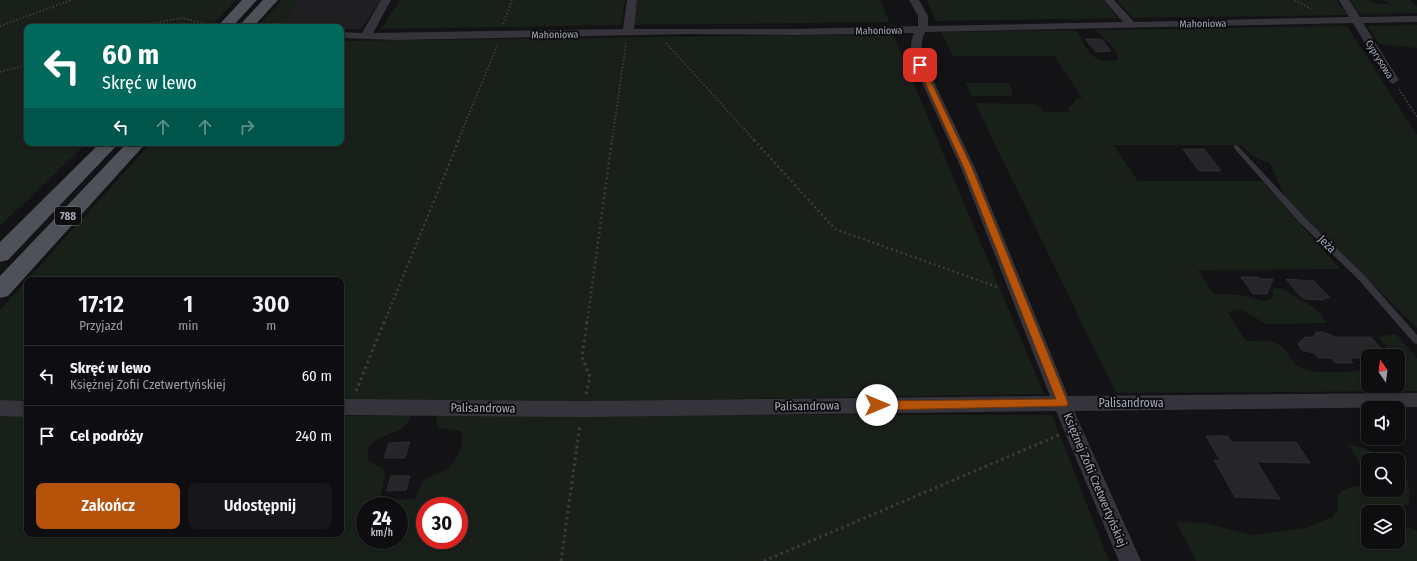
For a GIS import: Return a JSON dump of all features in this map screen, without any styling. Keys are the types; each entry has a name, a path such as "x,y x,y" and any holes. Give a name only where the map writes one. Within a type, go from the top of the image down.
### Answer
{"main road":[{"path":"227,24 250,0"},
{"path":"248,24 271,0"},
{"name":"788","path":"0,255 107,146"},
{"name":"788","path":"0,290 134,146"}],"street":[{"path":"366,35 386,0"},
{"path":"628,33 632,0"},
{"name":"Księżnej Zofii Czetwertyńskiej","path":"914,0 923,16 924,24 916,40 916,50 920,65 968,168 1063,403 1072,429 1130,561"},
{"path":"1110,0 1130,24"},
{"name":"Cyprysowa","path":"1344,0 1394,80"},
{"name":"Mahoniowa","path":"344,35 396,37 502,34 921,29 1417,19"},
{"name":"Palisandrowa","path":"345,407 583,409 1417,400"},
{"path":"0,408 24,409"}],"lane":[{"name":"Jeża","path":"1236,147 1303,221 1361,277 1417,341"}],"path":[{"path":"0,26 72,0"},
{"path":"345,407 502,34 503,21 512,0"},
{"path":"149,24 182,18 203,23"},
{"path":"656,32 835,229 1019,295"},
{"path":"561,561 583,409 590,377 582,357 628,33"},
{"path":"0,72 24,66"},
{"name":"Cyprysowa","path":"1394,80 1417,117"},
{"path":"764,561 1072,429"}],"shaded area":[{"path":"0,0 236,0 213,24 24,24 24,146 84,146 0,226"},
{"path":"282,0 302,0 280,24 260,24"},
{"path":"302,0 381,0 361,29 344,29 344,24 280,24"},
{"path":"400,0 625,0 621,25 381,29"},
{"path":"637,0 881,0 889,22 634,25"},
{"path":"927,0 1103,0 1118,18 936,21"},
{"path":"1117,0 1337,0 1347,15 1133,18"},
{"path":"1350,0 1370,0 1376,4 1390,4 1384,0 1410,0 1417,6 1417,13 1365,14 1358,12"},
{"path":"1417,25 1417,48 1379,44 1367,26"},
{"path":"1347,26 1417,135 1417,328 1287,201 1270,163 1254,157 1241,145 1113,145 1138,181 1262,181 1340,269 1198,270 1214,294 1239,295 1264,301 1272,299 1274,295 1272,289 1280,288 1316,309 1327,323 1266,324 1241,309 1227,312 1246,341 1266,341 1281,345 1298,366 1313,371 1322,372 1361,370 1361,391 1116,393 975,103 1030,104 1037,105 1044,112 1070,112 1067,107 1074,104 1076,99 1082,98 1054,56 953,56 941,32 1076,30 1087,49 1095,57 1100,60 1107,61 1116,60 1118,58 1114,48 1096,30"},
{"path":"893,34 1044,394 597,401 344,402 344,277 30,277 148,146 344,146 344,41"},
{"path":"966,83 1009,83 1012,96 972,96"},
{"path":"24,283 24,401 0,400 0,310"},
{"path":"1396,334 1417,359 1417,391 1405,391 1405,349 1388,349 1378,337"},
{"path":"0,414 24,415 24,537 344,537 344,416 412,415 404,427 377,439 372,442 369,447 369,462 383,468 385,475 381,497 356,497 356,549 408,549 408,499 415,499 420,487 425,480 449,468 456,459 461,448 461,431 439,428 436,424 437,415 1052,415 1109,561 0,561"},
{"path":"1348,444 1367,449 1374,453 1361,453 1361,465"},
{"path":"1405,478 1408,482 1410,490 1408,505 1361,505 1361,549 1405,549 1405,526 1417,531 1417,561 1196,561 1176,522 1205,523 1251,535 1305,528 1333,517 1338,509 1337,496 1347,488 1361,487 1361,497 1405,497"}],"building":[{"path":"1085,39 1101,39 1111,51 1096,52"},
{"path":"1183,149 1204,149 1221,171 1199,171"},
{"path":"1241,277 1273,279 1267,294 1253,294"},
{"path":"1286,279 1314,281 1330,298 1323,298 1324,300 1305,299 1299,295"},
{"path":"1316,332 1323,332 1335,337 1371,337 1382,349 1361,349 1361,353 1358,353 1361,358 1349,358 1353,363 1335,363 1332,358 1318,358 1314,353 1302,350 1298,344 1305,337 1314,337"},
{"path":"1206,436 1228,436 1231,442 1296,442 1310,463 1257,462 1280,499 1235,497 1214,460 1220,460"},
{"path":"410,442 405,458 384,458 389,443"},
{"path":"391,476 410,476 406,490 387,491"}],"route":[{"path":"877,405 1063,403 968,168 920,65"}]}
